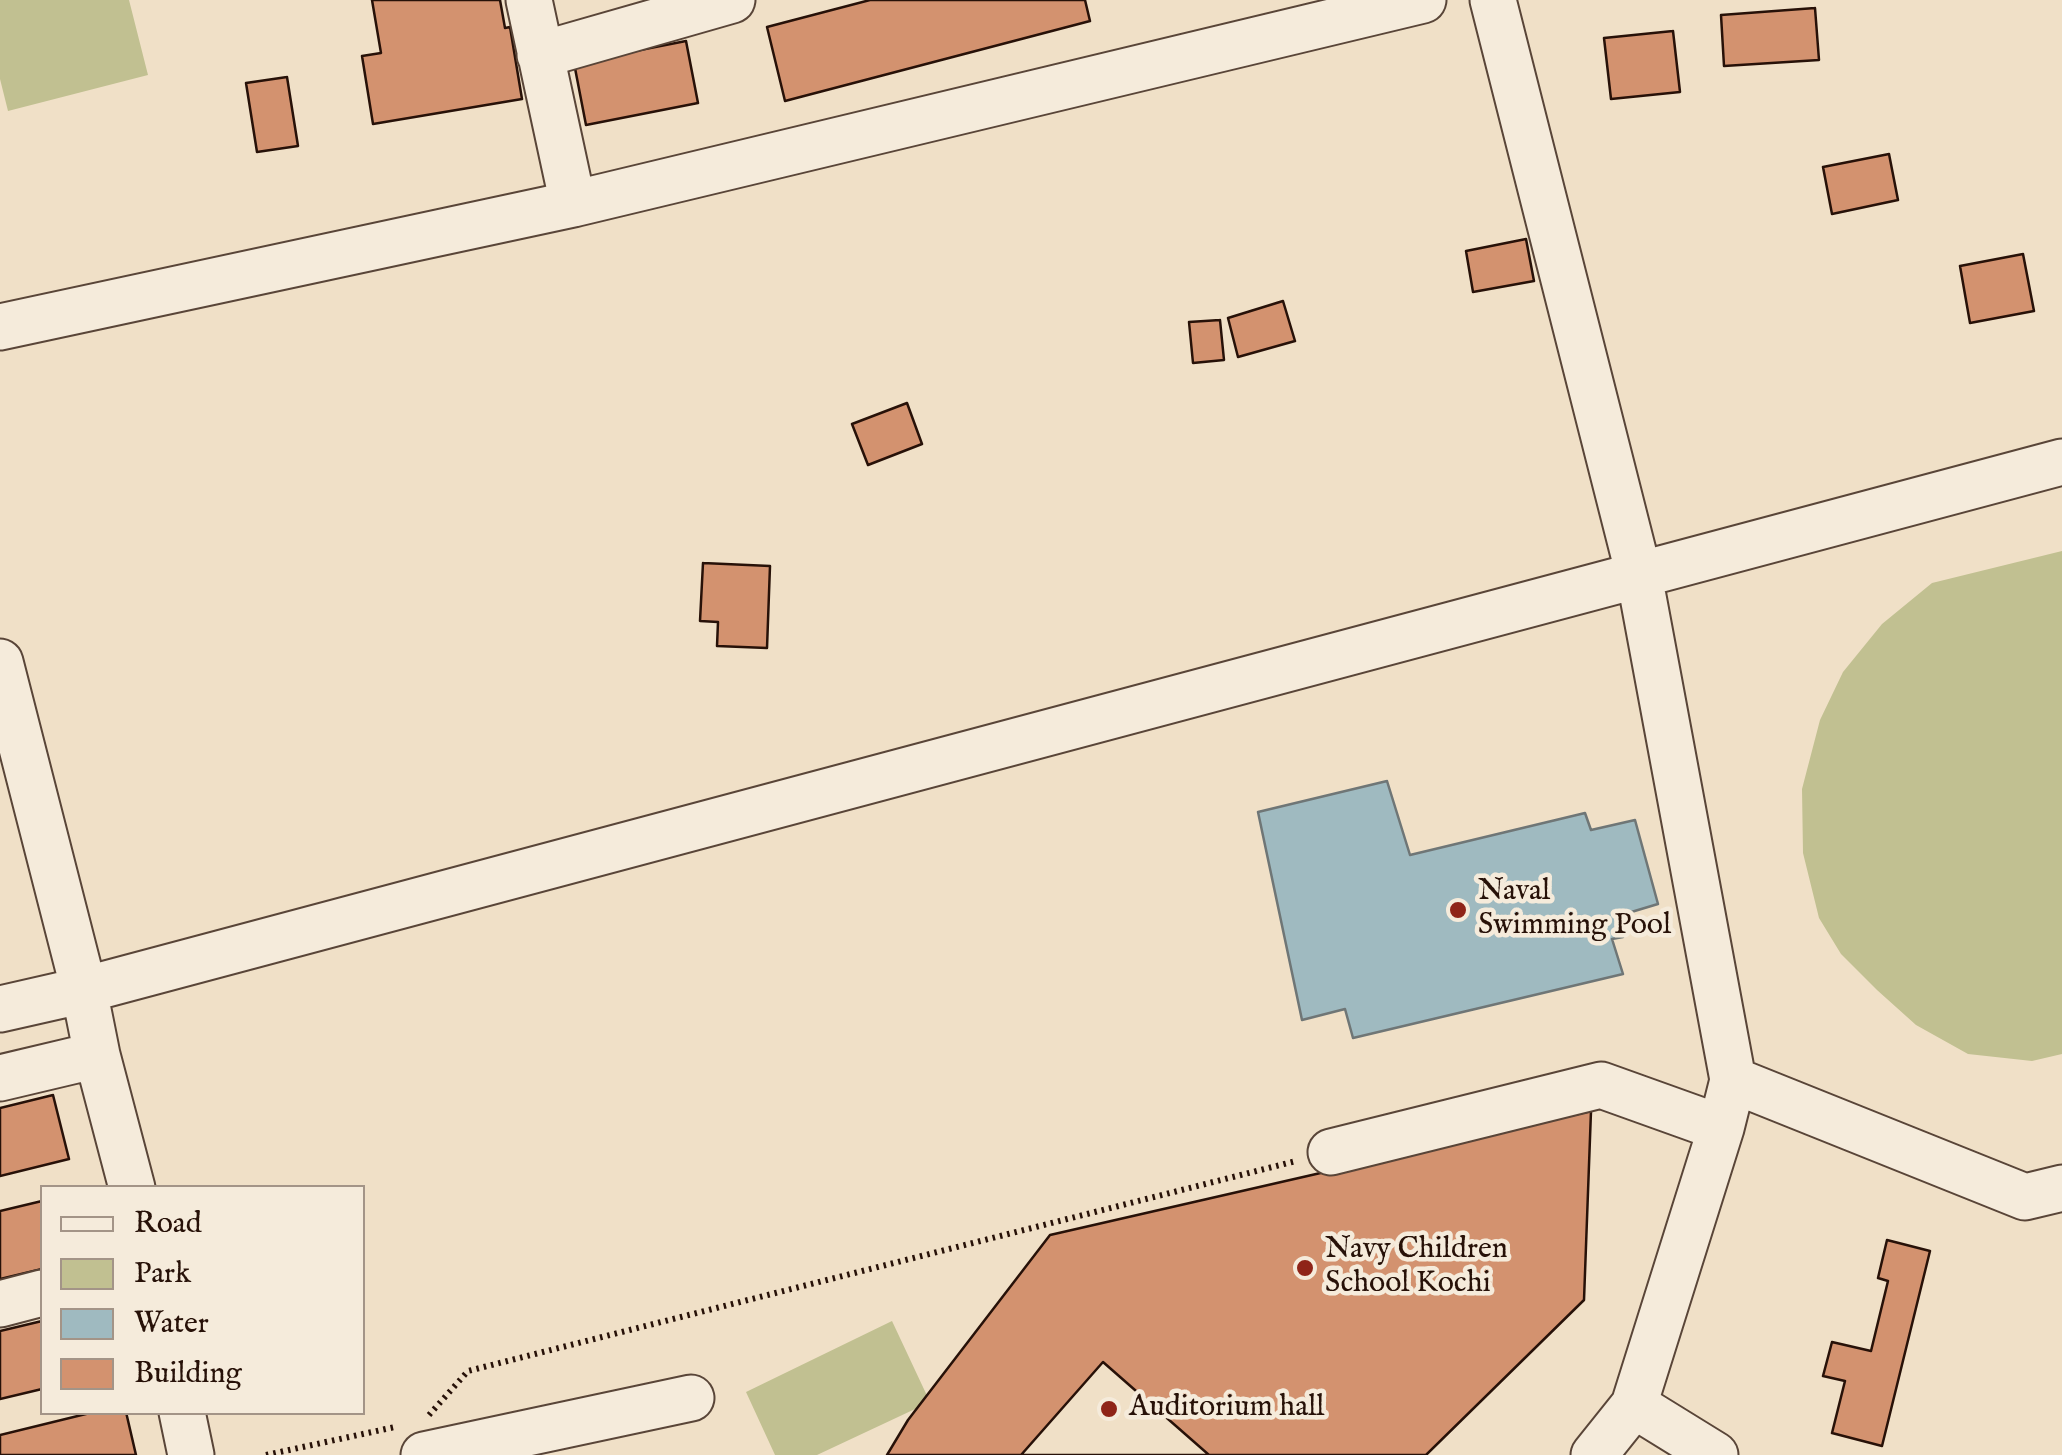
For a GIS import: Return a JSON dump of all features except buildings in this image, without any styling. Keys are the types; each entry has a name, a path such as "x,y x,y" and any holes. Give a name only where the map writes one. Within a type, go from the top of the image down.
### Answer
{"street":[{"path":"528,0 573,204"},
{"path":"540,55 732,0"},
{"path":"0,327 573,204 1423,0"},
{"path":"1493,0 1639,575 1733,1080 1634,1405 1594,1455"},
{"path":"0,1009 84,990 2062,462"},
{"path":"0,662 131,1185"},
{"path":"0,1078 98,1055"},
{"path":"1733,1080 2025,1196 2062,1188"},
{"path":"1331,1152 1601,1085 1721,1128"},
{"path":"0,1304 40,1293"},
{"path":"419,1433 691,1398"},
{"path":"1634,1405 1715,1455"},
{"path":"183,1415 191,1455"}],"path":[{"path":"266,1455 419,1433 468,1371 1331,1152"}],"green space":[{"path":"0,0 129,0 148,75 8,111 0,79"},
{"path":"2062,551 2062,1054 2032,1061 1968,1054 1916,1025 1841,954 1819,918 1803,853 1802,789 1820,720 1843,672 1882,624 1932,583"},
{"path":"892,1321 930,1402 817,1455 775,1455 746,1392"}],"water":[{"name":"Naval Swimming Pool","path":"1387,781 1410,855 1585,813 1591,830 1635,820 1658,904 1618,916 1623,937 1612,939 1623,974 1353,1038 1345,1009 1302,1020 1258,812"}],"place":[{"name":"Naval Swimming Pool","path":"1458,910"},
{"name":"Navy Children School Kochi","path":"1305,1268"},
{"name":"Auditorium hall","path":"1109,1409"}]}
